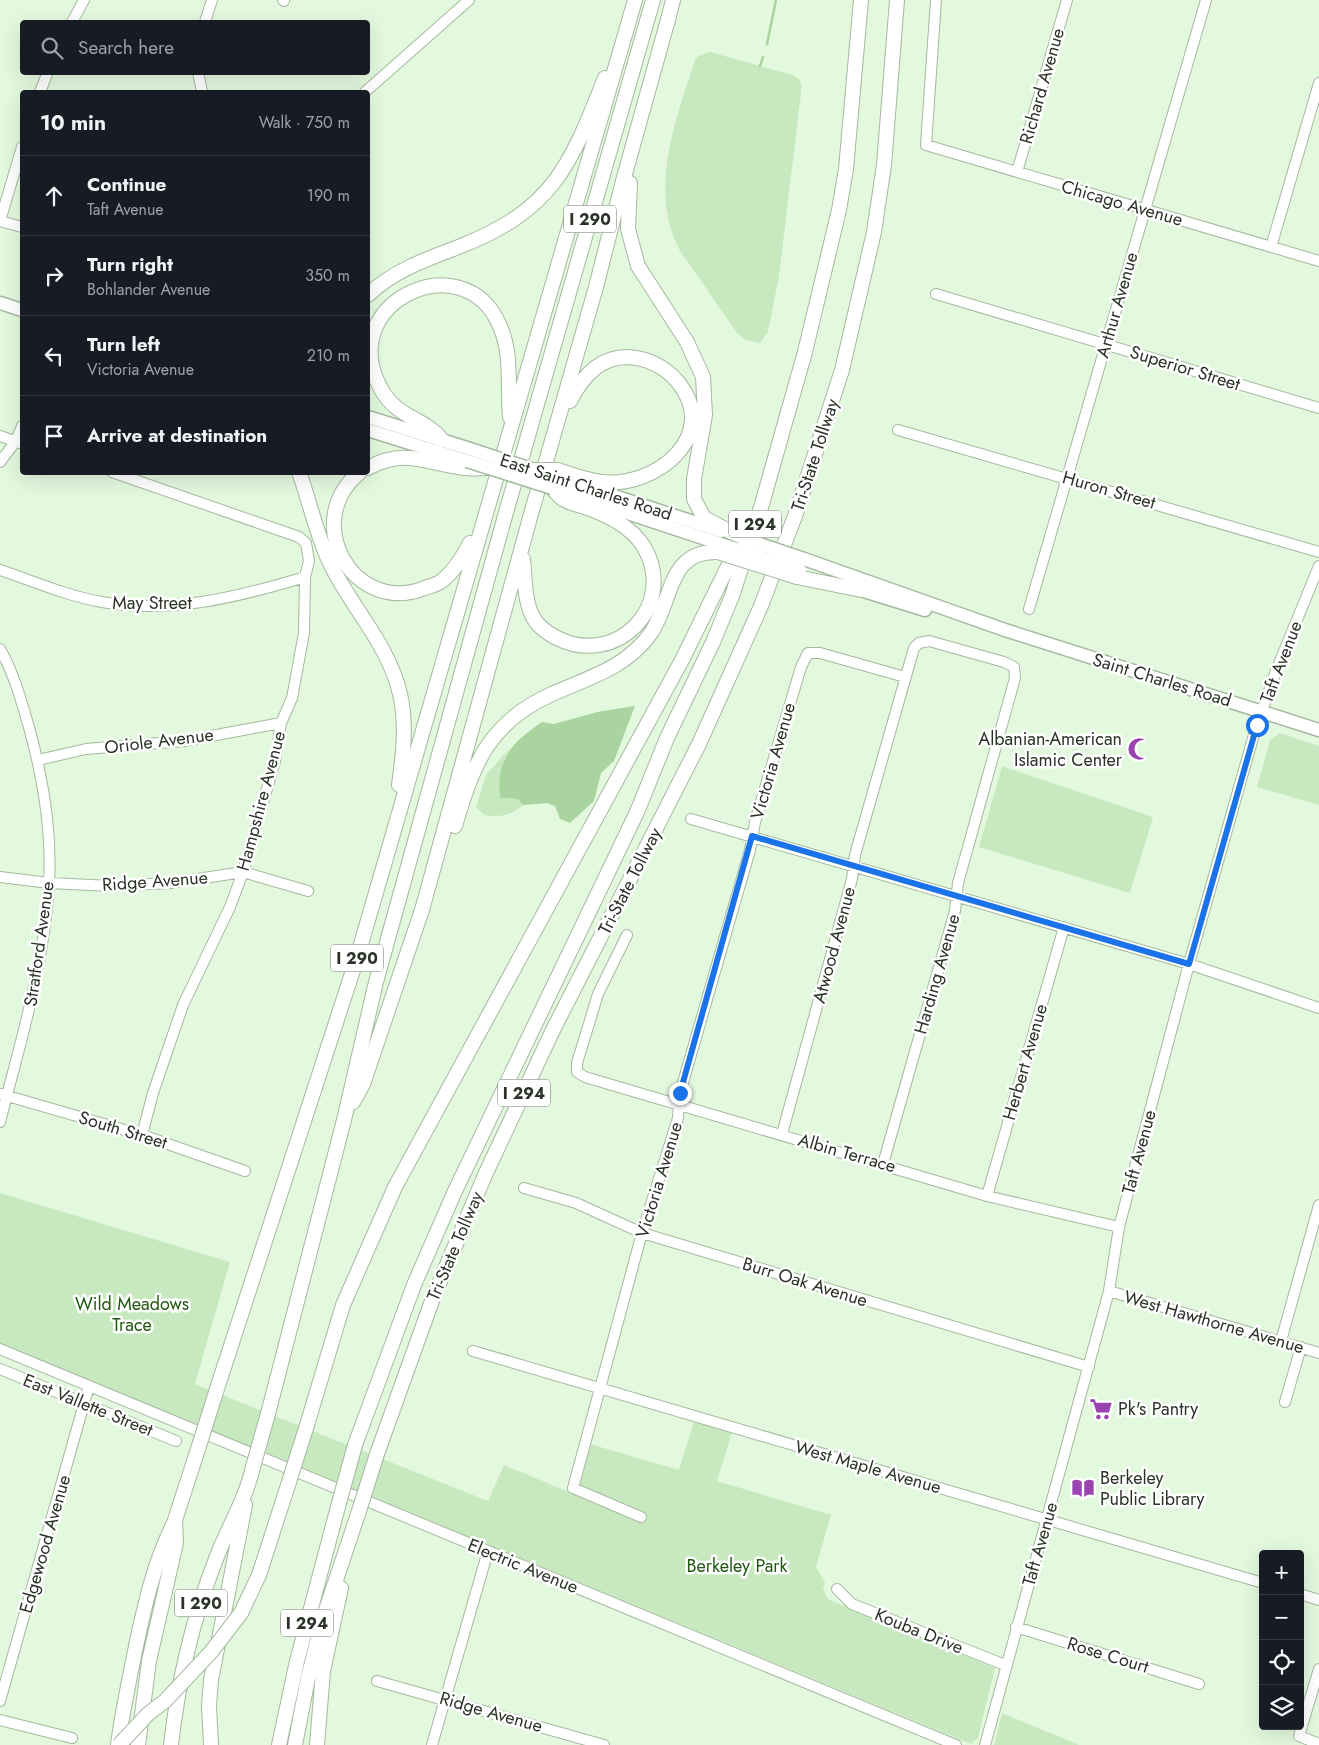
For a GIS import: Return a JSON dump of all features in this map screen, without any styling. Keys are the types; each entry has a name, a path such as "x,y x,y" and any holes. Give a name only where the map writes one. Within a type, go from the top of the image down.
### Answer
{"highway":[{"path":"370,294 400,271 497,230 527,211 540,199 562,173 584,131 635,0"},
{"name":"I 290","path":"138,1745 149,1661 176,1543 175,1520 357,958 483,518 591,158 635,0"},
{"name":"I 290","path":"171,1745 196,1618 215,1560 252,1471 270,1410 344,1120 376,982 502,525 653,0"},
{"path":"673,0 632,174 628,200 628,229 638,266 687,342 703,377 705,415 694,479 694,499 704,518 723,540 861,590"},
{"name":"Tri-State Tollway","path":"295,1745 322,1619 377,1454 433,1298 469,1210 552,1032 703,736 762,606 795,516 842,370 874,232 885,155 897,0"},
{"name":"Tri-State Tollway","path":"279,1745 297,1662 355,1445 411,1293 455,1191 637,812 667,738 713,642 732,596 762,504 805,352 839,210 846,169 861,2"},
{"path":"344,1120 363,1084 422,910 669,16"},
{"path":"442,440 435,430 416,422 393,405 379,387 371,359 372,339 382,316 404,294 426,286 449,286 468,292 486,305 498,321 508,351 511,426"},
{"path":"532,470 555,479 603,482 631,481 657,472 672,461 681,450 690,431 691,410 683,388 669,372 654,363 638,358 619,357 602,364 584,376 568,404 554,436"},
{"path":"370,467 382,461 410,456 467,459 489,468"},
{"path":"301,475 321,544 330,563 385,656 400,694 404,715 402,766 386,857"},
{"path":"357,475 346,487 338,501 334,516 334,539 339,554 354,574 380,591 407,594 442,582 460,561 483,518"},
{"path":"522,549 524,584 532,614 538,625 561,640 576,646 610,643 635,627 646,612 654,591 654,580 648,558 636,537 603,513 563,499 555,479"},
{"path":"119,1745 148,1714 165,1701 211,1652 241,1613 259,1575 343,1305 395,1187 682,660 722,574 762,504"},
{"path":"422,910 434,893 474,768 492,739 510,720 529,705 616,666 633,654 653,629 674,577 681,566 723,540 752,541"},
{"path":"211,1745 209,1706 211,1680 252,1471"},
{"path":"317,1745 323,1671 359,1511"},
{"path":"119,1745 122,1711 144,1610 165,1540 175,1520"},
{"path":"131,1745 156,1718 165,1701"}],"main road":[{"path":"0,303 20,309"},
{"name":"East Saint Charles Road","path":"370,418 442,440 467,459"},
{"name":"East Saint Charles Road","path":"370,431 467,459 532,470"},
{"name":"East Saint Charles Road","path":"489,468 555,479 723,540"},
{"path":"752,541 800,569"},
{"name":"Saint Charles Road","path":"800,569 1005,630 1319,730"},
{"name":"Saint Charles Road","path":"861,590 920,609 1005,630"}],"street":[{"path":"73,20 84,0"},
{"path":"206,20 212,0"},
{"path":"366,90 469,0"},
{"name":"Chicago Avenue","path":"936,0 926,145 1319,261"},
{"name":"Richard Avenue","path":"1016,172 1067,0"},
{"name":"Arthur Avenue","path":"1029,609 1206,0"},
{"path":"41,90 47,75"},
{"path":"199,75 202,90"},
{"path":"1271,246 1319,83"},
{"path":"20,155 0,222 20,227"},
{"name":"Superior Street","path":"936,294 1319,408"},
{"name":"Huron Street","path":"898,430 1319,552"},
{"path":"0,436 19,442 0,462"},
{"name":"Hampshire Avenue","path":"121,475 299,537 306,544 309,556 305,577 306,611 292,698 281,723 275,760 243,872 230,907 183,1005 168,1045 142,1135"},
{"name":"Taft Avenue","path":"985,1745 1005,1665 1047,1520 1109,1292 1119,1227 1189,964 1262,711 1276,671 1319,566"},
{"name":"May Street","path":"0,570 88,599 151,606 225,599 305,577"},
{"name":"Harding Avenue","path":"883,1164 958,897 958,883 1015,678 1014,668 1004,662 929,641 919,643"},
{"name":"Atwood Avenue","path":"782,1134 854,866 855,855 905,677 914,648 919,643"},
{"name":"Stratford Avenue","path":"0,649 19,696 38,760 47,833 49,884 38,968 31,1004 3,1095 0,1122"},
{"name":"Victoria Avenue","path":"641,1517 573,1488 642,1233 680,1104 680,1093 801,667 808,653 820,653 905,677"},
{"name":"Oriole Avenue","path":"38,760 86,749 184,741 281,723"},
{"path":"691,819 1189,964 1319,1008"},
{"name":"Ridge Avenue","path":"0,877 49,884 132,886 171,883 243,872 308,891"},
{"name":"Herbert Avenue","path":"987,1196 1064,927"},
{"name":"Albin Terrace","path":"627,935 598,994 577,1063 577,1072 585,1077 987,1196 1119,1227"},
{"name":"South Street","path":"3,1095 142,1135 245,1171"},
{"name":"Burr Oak Avenue","path":"524,1188 576,1203 642,1233 1089,1367"},
{"path":"1281,1341 1319,1205"},
{"name":"West Hawthorne Avenue","path":"1109,1292 1319,1352"},
{"path":"1285,1402 1301,1347"},
{"name":"East Vallette Street","path":"0,1350 89,1386"},
{"name":"West Maple Avenue","path":"473,1351 1259,1582"},
{"name":"East Vallette Street","path":"0,1369 176,1441"},
{"name":"Edgewood Avenue","path":"0,1701 89,1386"},
{"name":"Electric Avenue","path":"89,1386 956,1745"},
{"path":"432,1745 488,1551"},
{"name":"Kouba Drive","path":"837,1590 852,1604 1005,1665"},
{"path":"1303,1595 1319,1600"},
{"name":"Rose Court","path":"1016,1627 1199,1684"},
{"path":"1319,1669 1299,1736 1319,1744"},
{"name":"Ridge Avenue","path":"378,1681 445,1698 604,1745"},
{"path":"0,1720 72,1738"}],"green space":[{"path":"710,52 793,75 799,79 802,85 779,276 768,332 760,343 745,340 736,332 680,251 670,224 666,200 668,153 680,106 695,60 698,56"},
{"path":"1280,733 1319,746 1319,805 1257,787 1270,740"},
{"path":"510,748 504,759 500,798 518,799 523,805 505,815 484,815 476,807 486,775"},
{"path":"1002,766 1153,817 1130,893 979,847"},
{"name":"Berkeley Park","path":"0,1193 230,1262 195,1384 488,1501 504,1465 574,1494 590,1444 679,1470 694,1421 732,1432 717,1481 831,1515 816,1567 825,1582 823,1589 828,1599 995,1668 978,1738 971,1744 0,1344"},
{"path":"1002,1713 1079,1745 994,1745"}],"shaded area":[{"path":"635,706 614,761 601,773 594,801 570,823 560,819 555,806 547,803 523,805 518,799 500,798 499,784 503,762 514,745 542,722 554,724 597,712"}],"waterway":[{"path":"767,44 776,0"},
{"path":"760,66 763,57"}],"place":[{"name":"Albanian-American Islamic Center","path":"1139,749"},
{"name":"Pk's Pantry","path":"1101,1409"},
{"name":"Berkeley Public Library","path":"1083,1488"}],"route":[{"path":"680,1093 750,850 752,836 1189,964 1257,725"}],"park label":[{"name":"Wild Meadows Trace","path":"132,1314"}]}
